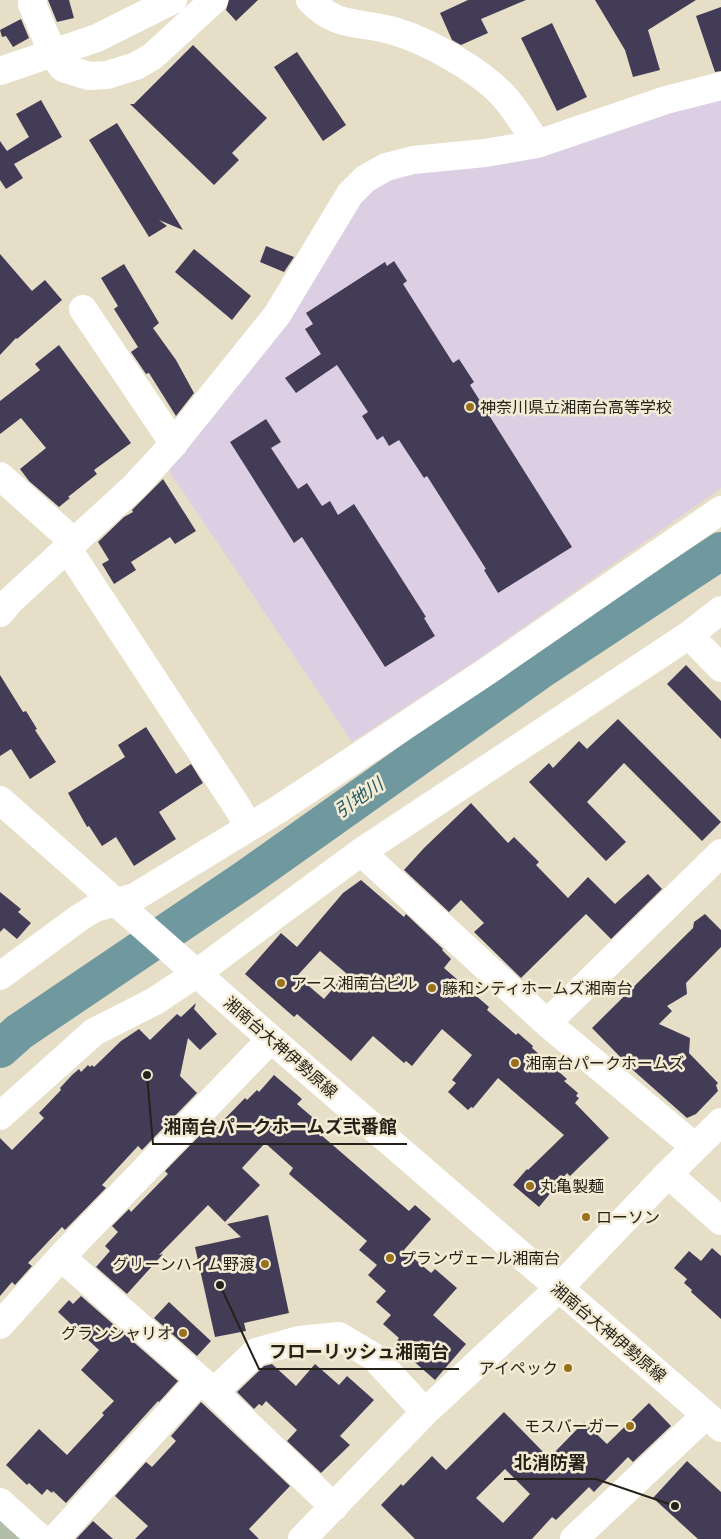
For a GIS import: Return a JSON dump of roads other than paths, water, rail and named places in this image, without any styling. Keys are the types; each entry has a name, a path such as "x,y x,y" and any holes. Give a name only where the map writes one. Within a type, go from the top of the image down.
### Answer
{"street":[{"path":"34,0 32,4 53,54 63,68 89,76 107,75 136,66 153,56 214,0"},
{"path":"0,71 97,38 173,0"},
{"path":"310,0 328,16 343,22 391,30 407,35 454,59 491,84 506,99 536,144"},
{"path":"0,613 11,600 134,486 174,444 277,314 350,194 365,179 386,167 413,160 485,154 536,144 666,100 721,86"},
{"path":"83,309 174,444"},
{"path":"0,476 70,546 73,557 249,827"},
{"path":"0,976 95,908 124,908 135,897 249,827 486,672 721,510"},
{"path":"0,1116 94,1032 155,1001 189,966 689,635 721,610"},
{"path":"689,635 721,668"},
{"path":"0,800 124,908"},
{"path":"361,852 547,1024 696,1147"},
{"path":"547,1024 721,853"},
{"name":"湘南台大神伊勢原線","path":"124,908 558,1289 714,1421"},
{"path":"0,1325 61,1258 271,1039"},
{"path":"302,1539 425,1412 558,1289 668,1174 721,1122"},
{"path":"668,1174 721,1221"},
{"path":"61,1258 207,1386 334,1507"},
{"path":"0,1502 39,1538 207,1386 256,1352 299,1340 340,1336 374,1357 425,1412"},
{"path":"574,1539 714,1421"}],"waterway":[{"name":"引地川","path":"0,1049 19,1032 247,878 539,671 721,551"}],"place":[{"name":"神奈川県立湘南台高等学校","path":"470,407"},
{"name":"アース湘南台ビル","path":"281,983"},
{"name":"藤和シティホームズ湘南台","path":"432,988"},
{"name":"湘南台パークホームズ","path":"515,1063"},
{"name":"湘南台パークホームズ弐番館","path":"147,1075"},
{"name":"丸亀製麺","path":"530,1186"},
{"name":"ローソン","path":"586,1217"},
{"name":"プランヴェール湘南台","path":"390,1258"},
{"name":"グリーンハイム野渡","path":"265,1264"},
{"name":"フローリッシュ湘南台","path":"220,1285"},
{"name":"グランシャリオ","path":"183,1333"},
{"name":"アイペック","path":"568,1368"},
{"name":"モスバーガー","path":"630,1426"},
{"name":"北消防署","path":"675,1506"}]}
